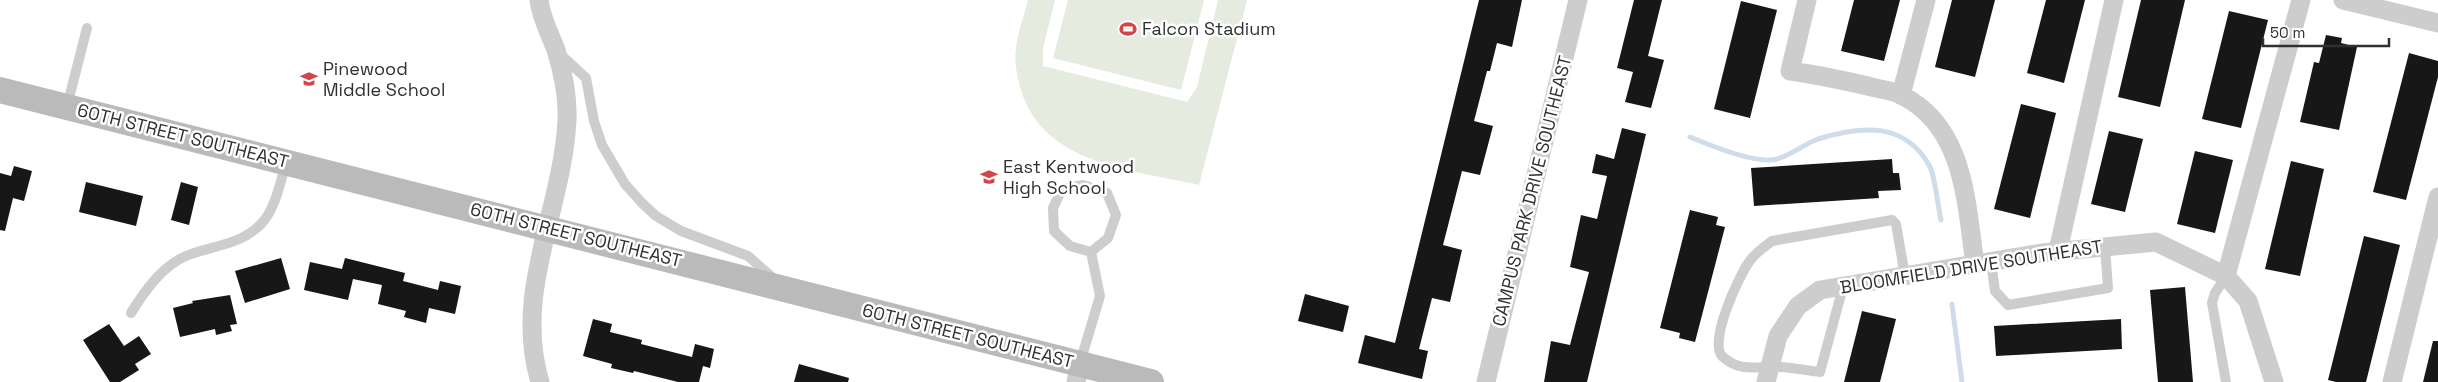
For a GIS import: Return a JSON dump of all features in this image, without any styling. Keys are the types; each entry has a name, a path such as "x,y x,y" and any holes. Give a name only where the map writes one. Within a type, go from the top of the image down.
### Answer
{"main road":[{"name":"60TH STREET SOUTHEAST","path":"0,90 785,289 1078,373 1151,382"}],"street":[{"path":"540,0 556,50 565,92 567,120 564,149 549,228 533,287 531,322 534,362 540,382"},
{"name":"CAMPUS PARK DRIVE SOUTHEAST","path":"1486,382 1578,0"},
{"path":"1807,0 1790,71 1831,78 1901,95 1931,115 1952,146 1983,263"},
{"path":"1901,95 1926,0"},
{"path":"2058,251 2114,0"},
{"path":"2226,276 2301,0"},
{"path":"2343,0 2438,23"},
{"path":"2392,382 2438,197"},
{"name":"BLOOMFIELD DRIVE SOUTHEAST","path":"1768,374 1778,336 1798,306 1820,290 2058,251 2156,242 2226,276 2248,301 2274,382"}],"lane":[{"path":"67,107 87,28"},
{"path":"556,50 586,78 594,121 602,145 625,184 642,203 656,216 681,231 748,256 785,289"},
{"path":"131,313 160,274 184,257 242,240 262,222 273,204 287,162"},
{"path":"1083,185 1107,193 1116,215 1108,238 1091,252 1070,246 1054,231 1054,208 1062,189 1083,185"},
{"path":"1844,286 1820,372 1768,374 1731,363 1718,351 1717,338 1747,264 1756,253 1772,241 1892,220 1896,224 1905,276"},
{"path":"1983,263 1995,291 2008,305 2108,288 2105,246"},
{"path":"1078,373 1100,296 1091,252"},
{"path":"2226,276 2215,293 2212,303 2226,382"}],"shaded area":[{"path":"1028,0 1055,0 1043,48 1043,66 1187,102 1197,87 1218,0 1247,0 1199,185 1120,168 1094,160 1070,149 1049,134 1032,115 1021,90 1016,69 1015,54 1017,42"},
{"name":"Falcon Stadium","path":"1068,0 1204,0 1181,90 1053,58"}],"building":[{"path":"1479,0 1522,0 1512,47 1497,43 1490,71 1487,71 1474,121 1493,126 1480,175 1462,171 1443,245 1462,250 1450,302 1432,298 1419,349 1428,351 1422,379 1358,363 1365,335 1395,343"},
{"path":"1634,0 1662,0 1648,56 1664,60 1651,108 1625,102 1633,72 1617,68"},
{"path":"1854,0 1900,0 1884,61 1841,51"},
{"path":"1952,0 1995,0 1975,77 1935,67"},
{"path":"2046,0 2085,0 2064,83 2027,73"},
{"path":"2141,0 2185,0 2160,107 2118,97"},
{"path":"1741,1 1777,10 1750,118 1714,109"},
{"path":"2229,11 2268,20 2241,128 2202,119"},
{"path":"2326,35 2342,38 2341,43 2357,47 2339,130 2300,122 2314,62 2319,63"},
{"path":"2409,53 2438,61 2438,77 2406,200 2373,192"},
{"path":"2021,104 2056,113 2030,218 1994,209"},
{"path":"1622,128 1646,134 1587,382 1544,382 1551,341 1570,345 1589,272 1570,267 1581,215 1597,219 1607,176 1592,173 1596,154 1614,159"},
{"path":"2109,131 2143,139 2125,212 2091,204"},
{"path":"2195,151 2233,160 2215,233 2177,224"},
{"path":"1892,159 1893,173 1899,173 1901,190 1878,191 1879,198 1754,206 1751,168"},
{"path":"2291,161 2324,169 2300,276 2265,269"},
{"path":"14,166 32,171 24,201 13,198 5,231 0,230 0,173 11,176"},
{"path":"86,182 143,196 136,226 79,212"},
{"path":"181,182 198,187 189,225 171,220"},
{"path":"1690,210 1718,217 1716,225 1725,227 1695,342 1679,338 1680,333 1660,328"},
{"path":"2364,236 2400,245 2366,382 2336,382 2328,380"},
{"path":"281,258 290,289 245,303 235,271"},
{"path":"345,258 405,273 403,281 438,290 440,281 461,286 455,314 429,308 426,323 404,317 406,311 378,304 382,285 353,279 348,300 304,290 310,262 342,269"},
{"path":"2185,287 2193,382 2158,382 2150,290"},
{"path":"1305,294 1349,306 1343,332 1298,321"},
{"path":"230,295 237,324 230,325 232,331 216,335 215,329 180,337 173,308 193,303 192,301"},
{"path":"1862,311 1896,319 1880,382 1844,382"},
{"path":"593,319 612,324 610,332 642,340 641,344 692,357 695,344 714,349 710,368 703,366 699,382 678,382 634,371 633,373 611,368 612,364 583,356"},
{"path":"2121,319 2122,349 1996,356 1994,326"},
{"path":"109,324 124,346 139,336 151,354 135,364 139,370 120,382 110,382 83,340"},
{"path":"2433,341 2438,341 2438,382 2423,382"},
{"path":"799,364 849,378 848,382 794,382"}],"waterway":[{"path":"1690,137 1746,157 1769,160 1782,157 1818,139 1850,131 1880,131 1894,134 1907,141 1919,151 1929,165 1935,183 1941,220"},
{"path":"1952,304 1962,382"}],"place":[{"name":"Falcon Stadium","path":"1128,29"},
{"name":"Pinewood Middle School","path":"309,79"},
{"name":"East Kentwood High School","path":"989,177"}]}
